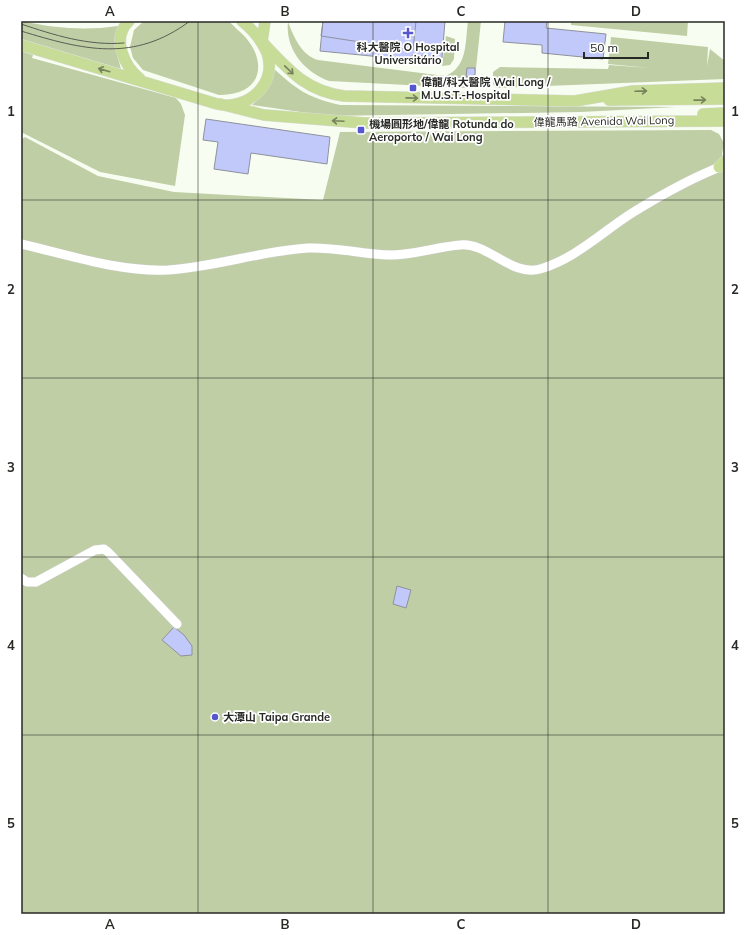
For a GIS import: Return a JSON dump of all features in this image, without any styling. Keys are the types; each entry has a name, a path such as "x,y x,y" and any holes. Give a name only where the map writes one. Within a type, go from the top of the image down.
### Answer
{"main road":[{"path":"129,21 122,36 121,49 124,61 131,72 142,81"},
{"name":"偉龍馬路 Avenida Wai Long","path":"242,21 302,81 331,94 364,97 575,101 634,91 725,88"},
{"path":"21,45 220,104 232,105 244,103 254,97 262,88 267,77 269,65 267,53 262,42 265,21"},
{"path":"575,101 725,99"},
{"name":"偉龍馬路 Avenida Wai Long","path":"220,104 264,115 364,123 725,121"},
{"path":"573,122 725,113"},
{"path":"696,120 716,124 725,131"}],"street":[{"path":"21,244 107,265 152,270 187,268 307,248 398,255 421,253 462,244 479,248 513,265 535,270 548,266 572,254 632,213 723,164"},
{"path":"21,578 27,582 36,582 95,550 104,549 177,624"}],"green space":[{"path":"225,20 232,24 249,41 255,52 258,63 258,73 253,82 246,89 234,94 219,95 143,70 133,58 130,47 134,30 144,21"},
{"path":"21,21 69,28 105,28 118,26 115,47 121,69 21,39"},
{"path":"468,21 481,21 475,78 472,85 466,88 329,81 312,72 298,58 293,50 288,32 288,22 299,45 312,58 318,60 445,76 458,67 462,60"},
{"path":"571,21 688,21 687,36 571,25"},
{"path":"446,36 455,39 454,59 450,65 442,66"},
{"path":"611,37 708,47 707,66 710,49 725,61 725,79 496,88 493,84 493,72 500,67 608,69 609,65 650,68 608,64"},
{"path":"21,51 33,55 32,58 176,98 181,104 185,115 175,186 100,172 21,132"},
{"path":"271,66 302,91 318,99 340,105 676,107 581,112 328,116 252,105 264,92"},
{"name":"大潭山 Taipa Grande","path":"711,130 719,134 724,143 722,154 725,163 725,914 21,914 21,140 25,137 98,176 174,192 323,200 340,132"}],"building":[{"path":"323,21 445,21 442,58 412,55 412,60 320,51"},
{"path":"323,21 416,21 413,50 321,36"},
{"path":"505,21 547,21 546,28 606,34 603,59 542,53 542,45 503,42"},
{"path":"467,68 475,68 475,75 466,77"},
{"path":"206,119 330,137 327,164 251,153 248,174 214,169 218,142 203,140"},
{"path":"397,586 411,590 406,608 393,604"},
{"path":"174,627 184,635 192,646 192,655 181,656 162,640"}],"tram line":[{"path":"21,31 44,38 87,47 108,49 128,48 149,43 169,34 190,21"},
{"path":"21,24 71,39 97,43 124,43"}],"place":[{"name":"科大醫院 O Hospital Universitário","path":"408,33"},
{"name":"偉龍/科大醫院 Wai Long / M.U.S.T.-Hospital","path":"413,88"},
{"name":"機場圓形地/偉龍 Rotunda do Aeroporto / Wai Long","path":"361,130"},
{"name":"大潭山 Taipa Grande","path":"215,717"}]}
